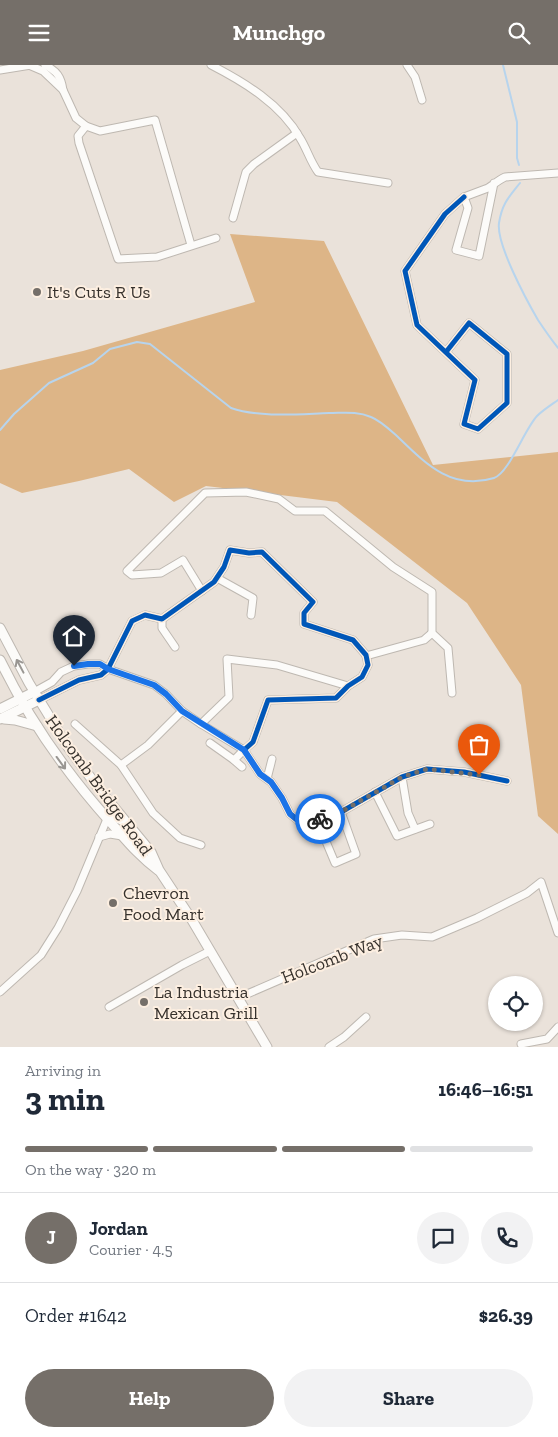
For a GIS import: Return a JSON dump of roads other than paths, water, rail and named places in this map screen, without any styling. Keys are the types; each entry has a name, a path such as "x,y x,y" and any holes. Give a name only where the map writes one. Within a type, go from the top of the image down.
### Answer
{"main road":[{"name":"Holcomb Bridge Road","path":"0,628 36,696 82,766 151,852 158,870"},
{"name":"Holcomb Bridge Road","path":"0,660 37,726 72,777 122,836 143,859 158,870 175,892 267,1047"},
{"path":"0,716 36,696"},
{"path":"0,716 37,726"}],"street":[{"path":"0,70 30,65 44,71 63,91 76,118 86,126 100,131 155,120 191,245"},
{"path":"45,65 54,70 62,79 63,91"},
{"path":"211,65 223,68 267,100 301,138 311,162 318,172 388,183"},
{"path":"407,65 415,77 422,100"},
{"path":"86,126 78,136 79,143 118,259 156,257 216,238"},
{"path":"233,218 246,172 297,133"},
{"path":"446,352 469,323 507,354 507,403 478,429 464,424 475,380 417,325 405,271 444,214 464,197 490,187 505,177 558,173"},
{"path":"464,197 468,208 456,249 479,256 494,183"},
{"path":"202,591 183,560 161,573 132,575 128,571 205,493 246,492 279,499 295,511 325,511 393,567 432,592 432,633 424,640 366,656"},
{"path":"36,696 101,675 108,669 132,621 145,615 162,619 202,591 217,578 224,567 230,550 249,553 262,552 313,602 304,613 304,624 353,640 366,656 368,665 362,677 348,686 336,699 268,701 253,742 234,760"},
{"path":"217,578 252,598 251,615"},
{"path":"162,619 162,628 175,647"},
{"path":"432,633 448,647 452,693"},
{"path":"201,724 230,697 227,659 278,665 348,686"},
{"path":"36,696 61,672 74,666 88,664 100,664 108,669 154,685 166,694 182,711 244,750 260,774 267,779 282,798 290,814 300,822 317,820 341,812 402,777 427,769 464,772 507,781"},
{"path":"74,666 79,681"},
{"path":"121,765 148,745 182,711"},
{"path":"75,724 121,765 153,813 180,837 201,845"},
{"path":"210,743 242,767"},
{"path":"267,779 272,759"},
{"path":"402,777 408,813 415,829"},
{"path":"375,792 397,836 430,824"},
{"path":"317,820 335,863 356,854 341,812"},
{"path":"0,991 41,955 58,928 77,891 107,819 116,818 127,823"},
{"path":"99,837 110,833 122,836"},
{"name":"Holcomb Way","path":"238,998 374,939 402,935 432,937 477,918 527,893 541,882 558,933"},
{"path":"109,1007 210,951"},
{"path":"329,1047 344,1037 366,1017"},
{"path":"520,1044 547,1039 558,1027"}],"waterway":[{"path":"503,65 517,122 517,158 519,165"},
{"path":"520,183 504,206 500,216 499,232 507,258 520,286 538,320 558,348"},
{"path":"0,430 14,414 49,383 93,363 110,349 137,342 150,344 231,408 267,414 356,413 366,415 385,426 419,457 441,473 465,481 479,481 494,478 500,474 511,460 532,422 558,400"}],"place":[{"name":"It's Cuts R Us","path":"37,292"},
{"name":"Chevron Food Mart","path":"113,903"},
{"name":"La Industria Mexican Grill","path":"144,1002"}]}
